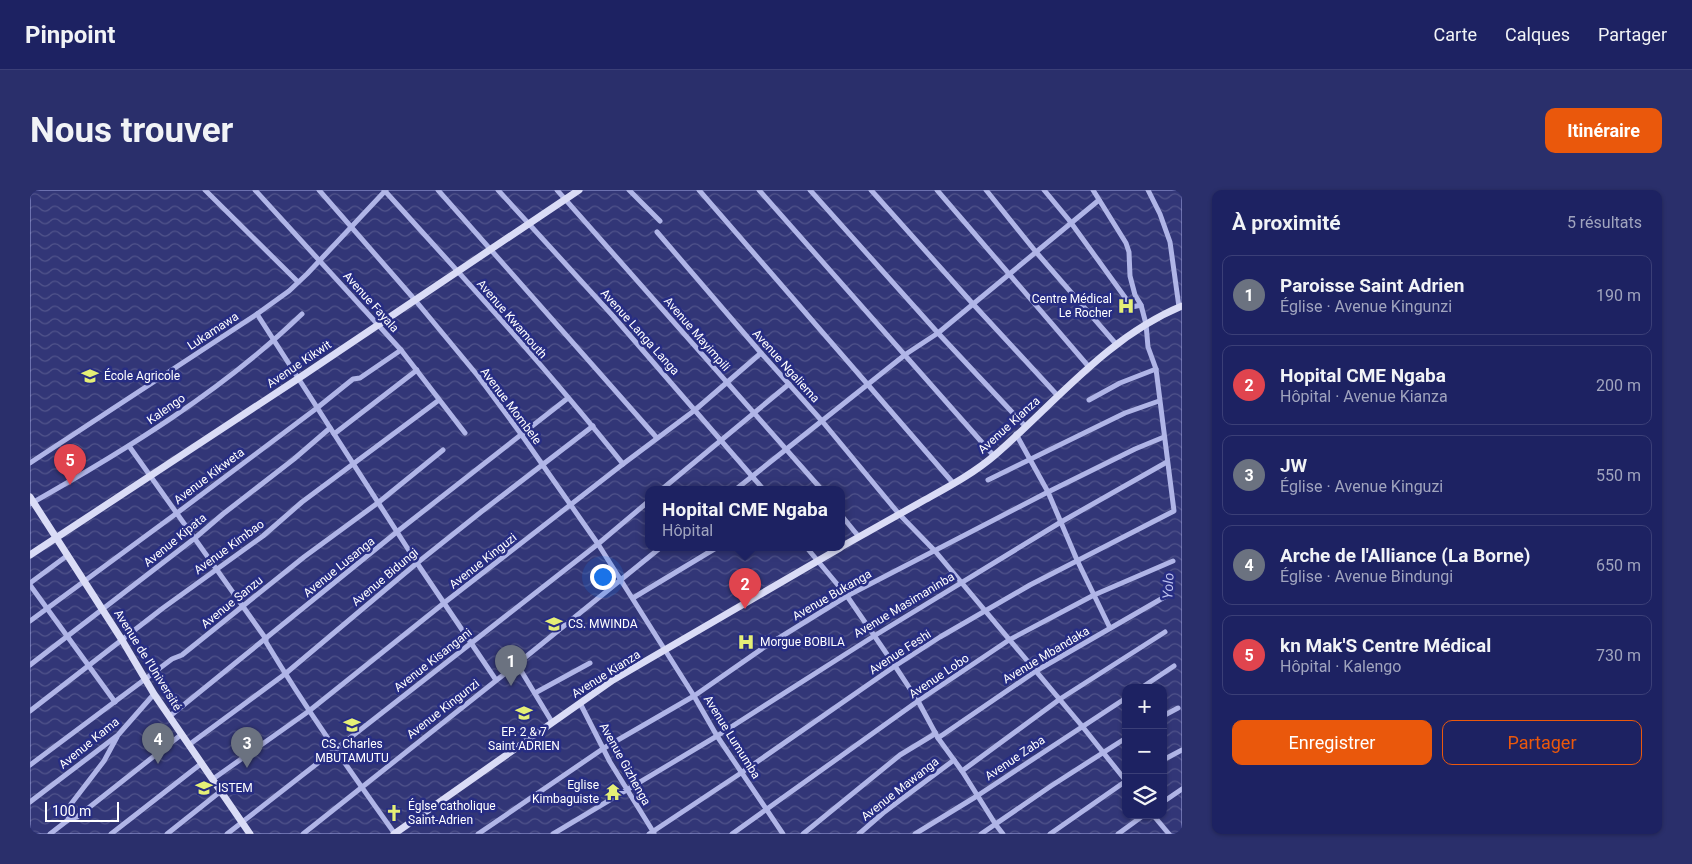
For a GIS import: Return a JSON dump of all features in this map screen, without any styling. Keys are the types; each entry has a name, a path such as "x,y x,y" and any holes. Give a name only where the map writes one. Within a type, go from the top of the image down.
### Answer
{"main road":[{"name":"Avenue Kikwit","path":"30,555 299,378 579,190"},
{"name":"Avenue Kianza","path":"845,544 954,484 994,456 1116,344 1146,324 1180,307"},
{"name":"Avenue de l’Université","path":"31,501 84,580 154,694 250,834"},
{"name":"Avenue Kianza","path":"395,834 613,680 833,551"}],"street":[{"name":"Avenue Fayala","path":"255,190 401,350 465,433"},
{"name":"Avenue Mombele","path":"318,190 416,300 478,376 598,544 664,651"},
{"name":"Lukamawa","path":"30,463 257,314 298,282 385,190"},
{"name":"Avenue Kwamouth","path":"385,190 593,426 623,464"},
{"path":"438,190 657,438"},
{"name":"Avenue Langa Langa","path":"498,190 613,316 761,486"},
{"name":"Avenue Mayimpili","path":"557,190 818,486"},
{"path":"629,190 660,221"},
{"path":"699,190 954,484"},
{"path":"759,190 906,354 994,456"},
{"path":"810,190 938,333 1025,426"},
{"path":"871,190 1058,396"},
{"path":"937,190 1089,367"},
{"path":"986,190 1036,252 1116,344"},
{"path":"1044,190 1132,307 1141,305"},
{"path":"1093,190 1126,243 1129,252 1130,276 1135,295 1141,305 1146,324 1148,347 1156,369 1167,462"},
{"path":"1148,190 1160,214 1170,242 1180,307"},
{"path":"206,191 298,282"},
{"path":"740,486 906,354 938,333 1099,200"},
{"name":"Avenue Ngaliema","path":"657,232 822,421 899,514 935,551 1060,699 1122,776"},
{"path":"257,314 417,563 496,680"},
{"name":"Kalengo","path":"31,501 129,446 177,414 274,341 302,314"},
{"name":"Avenue Kikweta","path":"30,621 177,513 353,379 360,378 401,350"},
{"name":"Avenue Kinguzi","path":"213,779 310,711 444,603 728,384 761,353"},
{"path":"1089,400 1120,383 1156,369"},
{"path":"334,434 417,370"},
{"path":"666,486 789,384"},
{"name":"Avenue Lusanga","path":"170,716 398,531 568,398"},
{"name":"Avenue Kimbao","path":"30,710 216,568 263,536 302,502 439,400"},
{"path":"988,480 1126,413 1159,401"},
{"name":"Avenue Bidungi","path":"190,744 285,674 417,563 593,426"},
{"name":"Avenue Kipata","path":"30,665 195,538 330,428"},
{"path":"1016,434 1048,492 1077,560 1110,628"},
{"name":"Avenue Bukanga","path":"478,834 604,748 694,696 766,646 847,596 1048,492 1135,449 1164,437"},
{"path":"129,446 266,639 285,674 395,834"},
{"name":"Avenue Sanzu","path":"30,765 172,659 182,655 443,450"},
{"name":"Avenue Feshi","path":"652,833 895,666 984,611 1077,560 1171,513 1175,508 1167,462"},
{"name":"Avenue Masimaninba","path":"553,834 717,736 874,636 1061,522 1167,462"},
{"name":"Avenue Kisangani","path":"227,834 598,544 645,503"},
{"path":"845,520 859,537"},
{"name":"Avenue Kingunzi","path":"303,834 656,551"},
{"path":"633,598 711,551"},
{"path":"810,551 847,596 895,666 934,732 962,771 996,825 1004,834"},
{"path":"68,555 30,584 115,702"},
{"name":"Avenue Lobo","path":"732,834 1009,640 1094,595 1173,562"},
{"name":"Avenue Mbandaka","path":"938,738 1036,671 1168,595"},
{"path":"962,771 1060,699 1165,632"},
{"name":"Avenue Lumumba","path":"664,651 741,773 783,834"},
{"path":"535,694 590,663"},
{"path":"517,664 552,722"},
{"path":"1147,684 1174,666"},
{"name":"Avenue Kama","path":"30,802 118,735 154,694"},
{"name":"Avenue Zaba","path":"915,834 977,796 1122,701"},
{"name":"Avenue Gizhenga","path":"580,703 610,762 652,833"},
{"path":"1167,714 1178,708"},
{"path":"803,834 879,771 900,755 933,735 934,732"},
{"path":"50,834 68,820 77,817 182,734"},
{"path":"68,820 71,804 104,761 118,735"},
{"path":"981,834 1122,740"},
{"path":"1167,758 1182,750"},
{"name":"Avenue Mawanga","path":"859,834 883,813 954,760"},
{"path":"111,834 202,763"},
{"path":"1050,834 1122,784"},
{"path":"1167,799 1182,789"},
{"path":"167,834 221,791"},
{"path":"1118,834 1139,819"},
{"path":"1156,819 1169,834"}],"water":[{"name":"Yolo","path":"30,190 1182,190 1182,834 30,834"}],"place":[{"name":"Centre Médical Le Rocher","path":"1126,306"},
{"name":"École Agricole","path":"90,376"},
{"name":"kn Mak'S Centre Médical","path":"70,485"},
{"name":"Hopital CME Ngaba","path":"745,609"},
{"name":"CS. MWINDA","path":"554,624"},
{"name":"Morgue BOBILA","path":"746,642"},
{"name":"Paroisse Saint Adrien","path":"511,686"},
{"name":"EP. 2 & 7 Saint ADRIEN","path":"524,713"},
{"name":"CS. Charles MBUTAMUTU","path":"352,725"},
{"name":"Arche de l'Alliance (La Borne)","path":"158,764"},
{"name":"JW","path":"247,768"},
{"name":"ISTEM","path":"204,788"},
{"name":"Eglise Kimbaguiste","path":"613,792"},
{"name":"Églse catholique Saint-Adrien","path":"394,813"}]}
